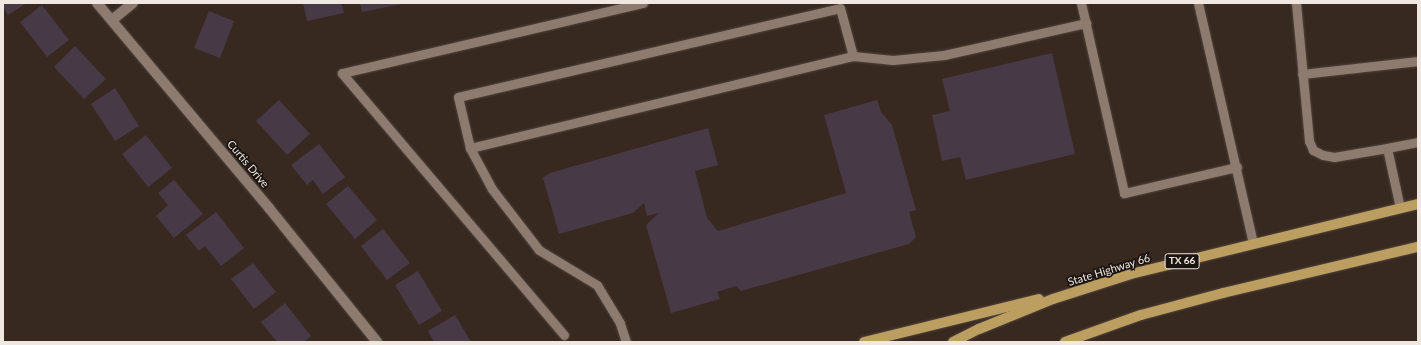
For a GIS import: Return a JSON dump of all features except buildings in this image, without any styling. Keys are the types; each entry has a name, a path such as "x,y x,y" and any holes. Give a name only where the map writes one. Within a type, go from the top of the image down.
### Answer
{"main road":[{"name":"State Highway 66","path":"953,342 979,329 1053,299 1131,274 1253,243 1418,204"},
{"path":"1065,342 1141,315 1216,294 1418,247"},
{"path":"864,342 1101,284"}],"street":[{"name":"Curtis Drive","path":"98,3 264,202 378,342"},
{"path":"112,20 133,3"}],"lane":[{"path":"564,335 342,73 642,3"},
{"path":"1081,3 1124,193 1236,167"},
{"path":"1198,3 1253,243"},
{"path":"1296,3 1309,141 1313,150 1323,155 1334,157 1418,142"},
{"path":"626,342 620,323 596,285 539,250 492,189 470,148 458,97 840,8 852,56"},
{"path":"470,148 852,56 893,60 944,55 1086,23"},
{"path":"1302,74 1418,61"},
{"path":"1387,148 1400,208"}]}
